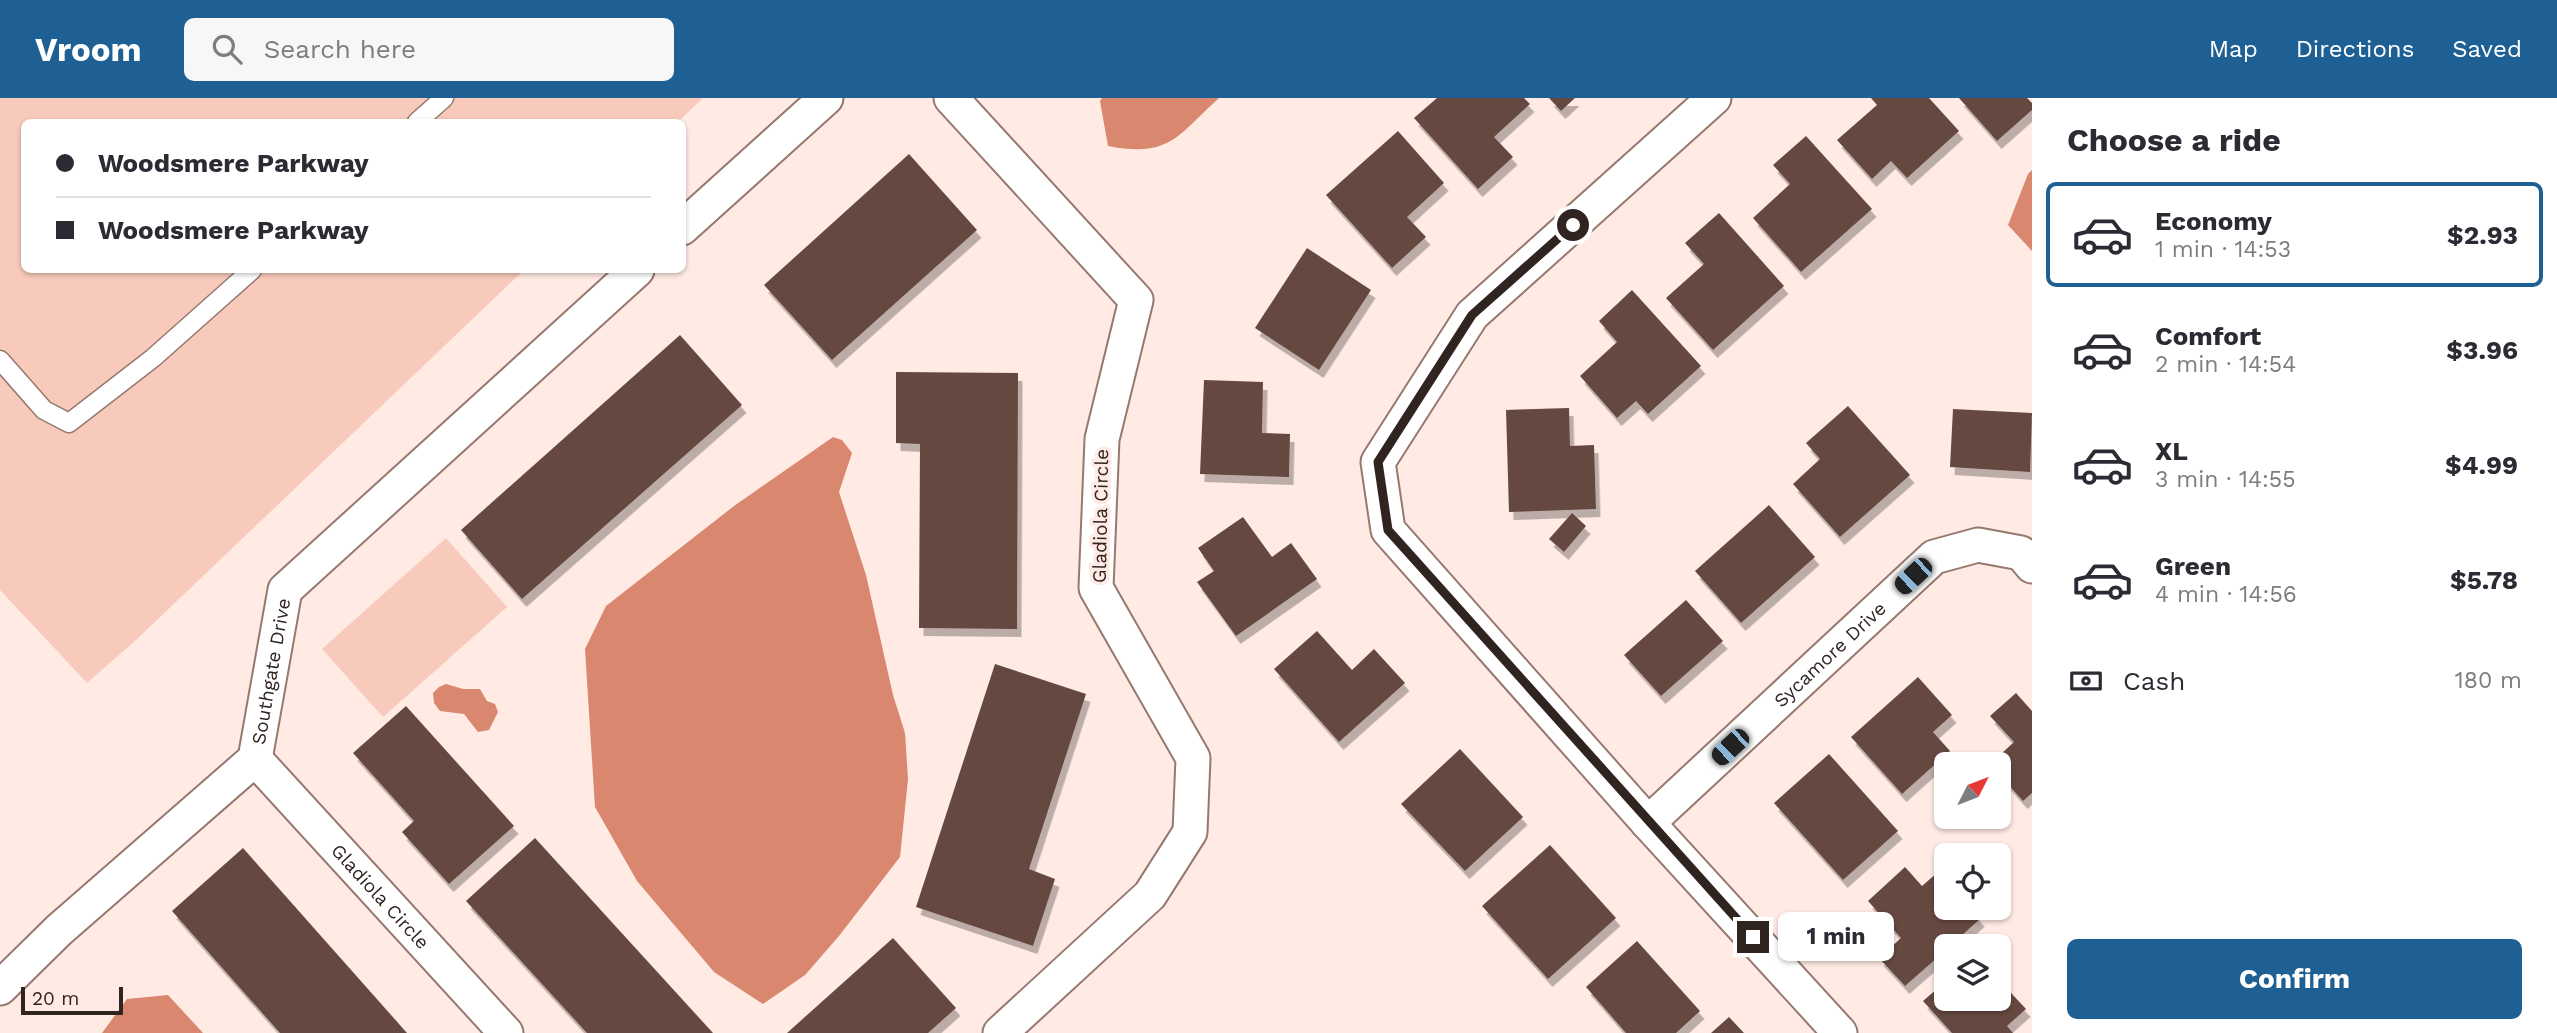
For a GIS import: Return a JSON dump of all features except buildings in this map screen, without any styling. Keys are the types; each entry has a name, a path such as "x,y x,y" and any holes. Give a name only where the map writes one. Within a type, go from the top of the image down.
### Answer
{"street":[{"path":"686,224 826,98"},
{"name":"Gladiola Circle","path":"951,98 1136,300 1102,439 1096,588 1193,758 1190,832 1150,895 1000,1033"},
{"path":"1713,98 1472,315 1378,462 1388,530 1840,1033"},
{"name":"Southgate Drive","path":"0,988 59,930 255,759 285,590 634,273"},
{"name":"Sycamore Drive","path":"1648,822 1934,557 1978,545 2021,553 2032,566"},
{"name":"Gladiola Circle","path":"255,759 506,1033"}],"lane":[{"path":"420,119 444,98"},
{"path":"0,359 44,410 69,423 153,358 249,273"}],"shaded area":[{"path":"0,98 703,98 681,119 21,119 21,273 521,273 135,641 87,683 0,590"},
{"path":"1102,98 1219,98 1171,141 1146,149 1129,149 1108,146 1100,101"},
{"path":"2032,170 2032,251 2008,225"},
{"path":"833,437 842,440 852,453 839,492 866,575 893,695 905,733 908,779 900,857 805,975 763,1004 714,972 637,881 595,807 585,649 606,606 734,506"},
{"path":"446,538 507,607 383,717 322,649"},
{"path":"446,684 463,689 480,689 487,701 495,704 498,712 489,730 478,732 464,714 440,711 434,703 433,693"},
{"path":"168,995 203,1033 102,1033 127,999"}],"route":[{"path":"1573,225 1472,315 1378,462 1388,530 1753,937"}]}
